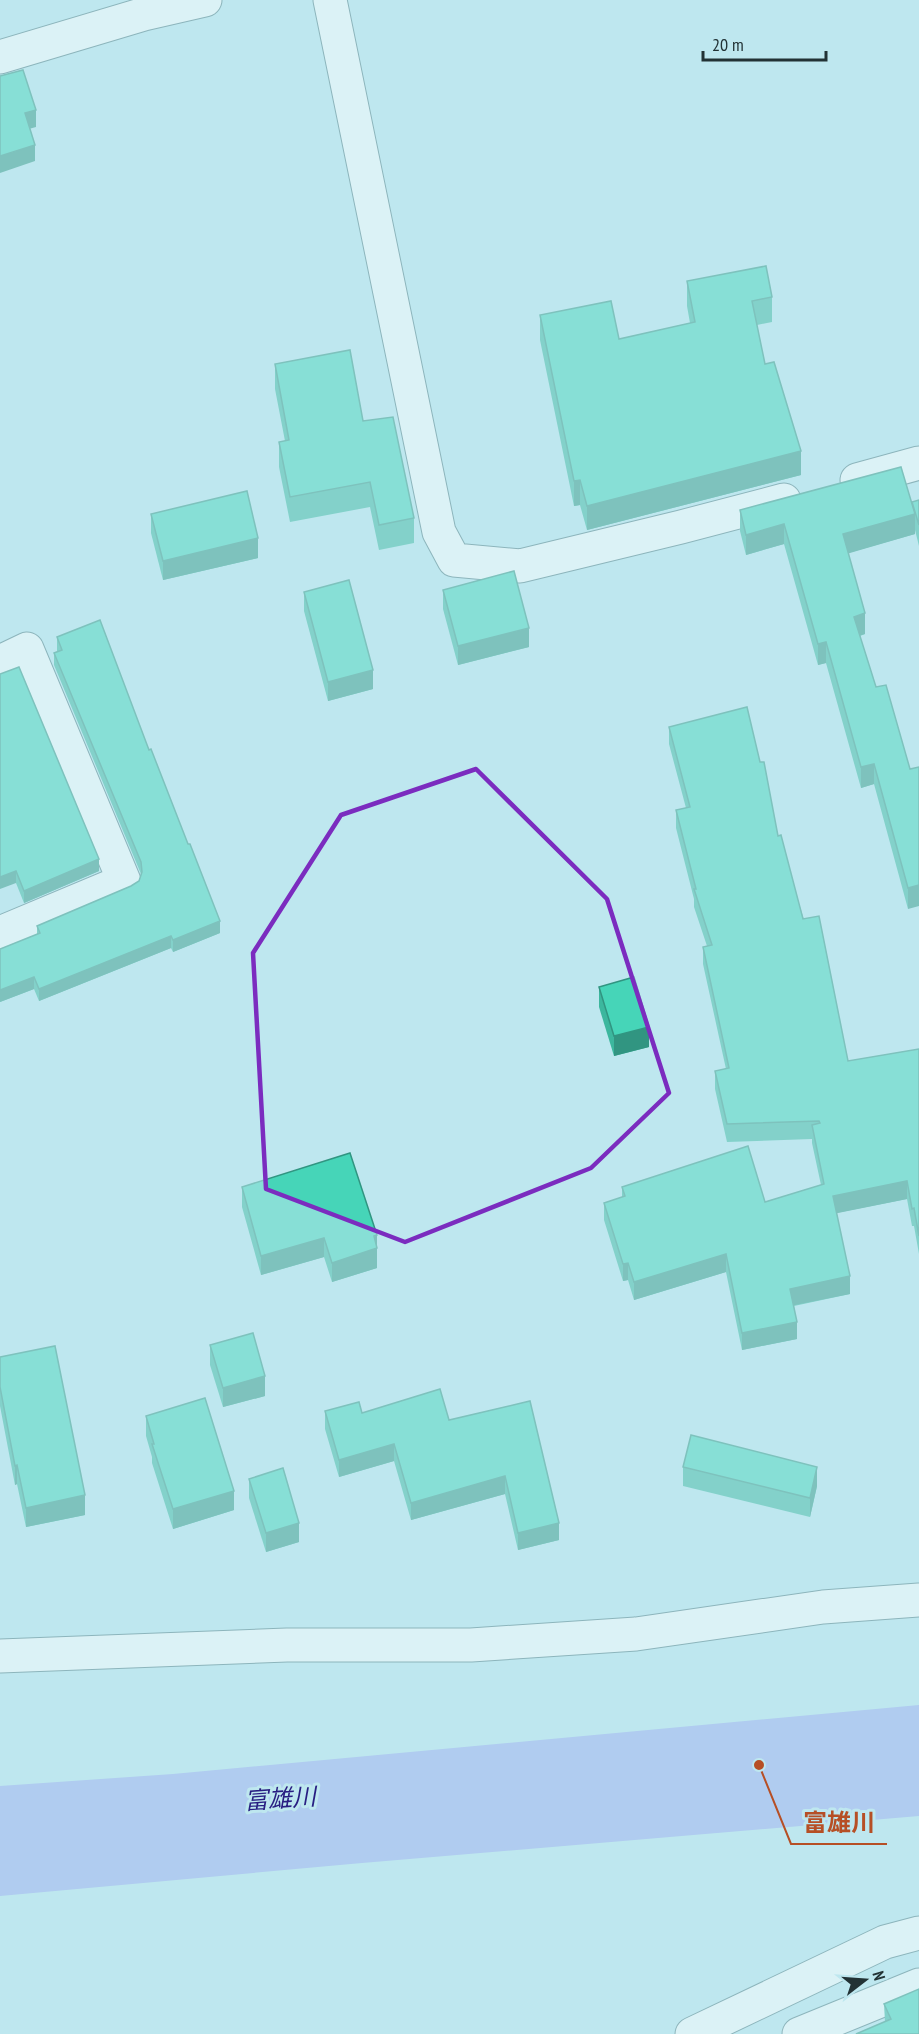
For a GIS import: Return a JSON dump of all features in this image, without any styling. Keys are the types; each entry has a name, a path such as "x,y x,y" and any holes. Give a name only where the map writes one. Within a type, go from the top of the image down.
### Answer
{"street":[{"path":"0,57 144,14 205,0"},
{"path":"330,0 439,532 454,560 520,566 681,527 919,463"},
{"path":"0,662 27,650 124,881 0,933"},
{"path":"0,1656 287,1646 471,1645 636,1634 823,1607 919,1600"},
{"path":"692,2034 885,1942 919,1933"},
{"path":"799,2034 919,1984"}],"highlighted area":[{"path":"476,769 607,899 669,1093 591,1168 405,1242 266,1189 253,953 341,815"}],"water":[{"path":"919,1705 919,1816 0,1896 0,1786 173,1774"}],"building":[{"path":"23,70 36,110 25,113 35,145 0,156 0,76"},
{"path":"766,266 772,297 752,301 765,364 774,362 801,451 587,506 580,480 574,481 540,315 611,301 619,339 695,322 687,281"},
{"path":"350,350 363,421 393,417 414,518 379,525 370,482 290,497 279,442 289,440 275,364"},
{"path":"901,467 915,514 843,534 865,613 854,617 876,687 886,685 910,769 919,767 919,885 908,888 874,764 861,767 826,642 818,644 784,524 746,535 740,510"},
{"path":"247,491 258,538 163,561 151,514"},
{"path":"919,500 919,525 912,502"},
{"path":"514,571 529,628 458,646 443,590"},
{"path":"349,580 373,670 328,682 304,592"},
{"path":"100,620 149,750 151,749 220,921 173,940 171,936 39,989 34,977 0,990 0,949 40,933 37,926 131,886 139,881 142,872 141,862 54,653 62,650 57,637"},
{"path":"19,667 99,859 24,891 16,871 0,877 0,674"},
{"path":"747,707 760,762 764,762 778,836 781,835 803,919 819,916 848,1061 919,1049 919,1236 907,1181 833,1196 850,1276 790,1289 797,1322 742,1333 726,1254 634,1282 628,1263 623,1264 604,1203 625,1196 622,1187 748,1146 765,1202 824,1184 812,1125 820,1123 819,1121 727,1124 715,1071 729,1068 703,947 712,945 694,889 696,889 676,810 690,807 669,727"},
{"path":"634,977 649,1027 614,1036 599,987"},
{"path":"350,1153 377,1235 374,1236 377,1248 332,1263 324,1238 261,1256 242,1187"},
{"path":"253,1333 265,1376 223,1388 210,1345"},
{"path":"55,1346 85,1495 26,1508 17,1465 15,1466 0,1387 0,1357"},
{"path":"440,1389 449,1420 530,1401 559,1523 518,1533 505,1476 411,1503 394,1444 339,1460 325,1411 359,1402 362,1413"},
{"path":"205,1398 234,1491 173,1509 152,1444 154,1444 146,1416"},
{"path":"691,1435 817,1467 810,1498 683,1467"},
{"path":"283,1468 299,1523 266,1533 249,1479"},
{"path":"919,1989 919,2034 856,2034 891,2019 884,2004"}],"place":[{"name":"富雄川","path":"759,1765"}]}
